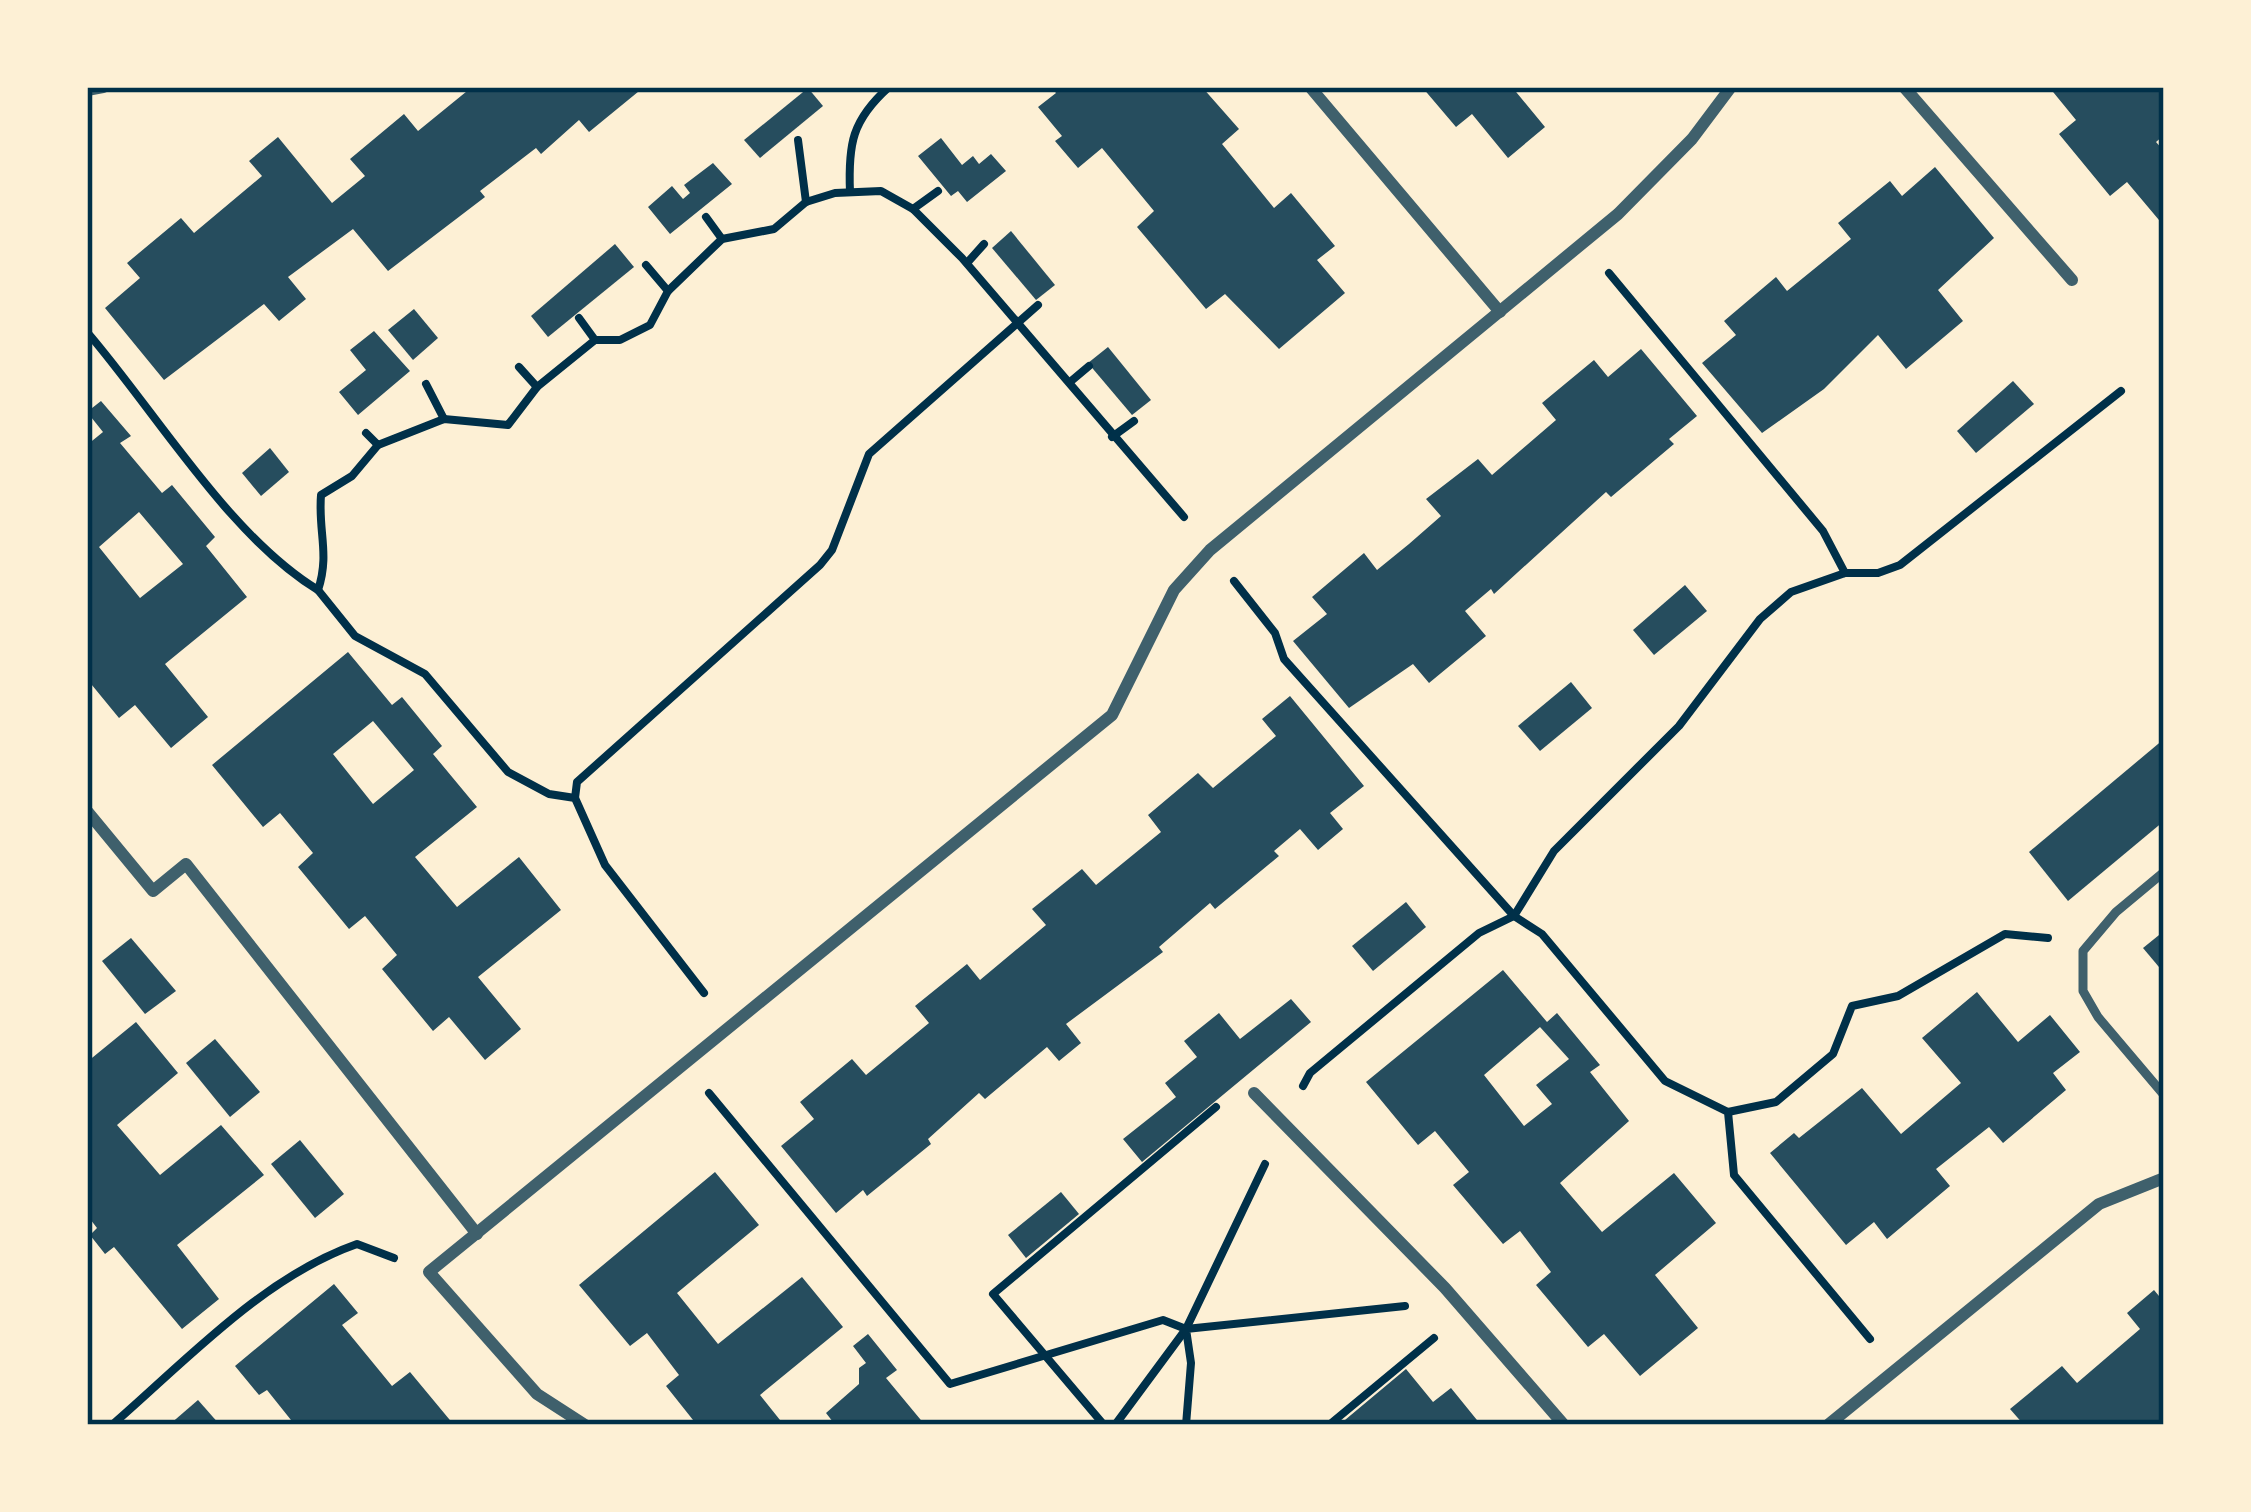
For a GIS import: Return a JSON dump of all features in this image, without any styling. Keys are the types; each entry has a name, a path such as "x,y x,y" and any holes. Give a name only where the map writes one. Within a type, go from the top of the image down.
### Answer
{"street":[{"path":"87,90 103,87"},
{"path":"1310,87 1500,312"},
{"path":"586,1425 537,1394 429,1271 1112,715 1174,590 1210,550 1583,243 1692,139 1731,87"},
{"path":"1904,87 2072,280"},
{"path":"87,811 153,891 186,864 477,1234"},
{"path":"1254,1093 1466,1311 1564,1425"},
{"path":"1828,1425 2099,1204 2164,1178"}],"lane":[{"path":"2164,872 2116,912 2084,951 2084,991 2098,1017 2164,1095"}],"path":[{"path":"850,193 848,144 861,112 889,87"},
{"path":"797,140 806,202"},
{"path":"318,590 328,560 319,521 321,495 352,476 378,445 444,419 508,425 537,386 595,340 620,340 650,325 668,291 722,239 773,229 806,202 881,191 914,209 1018,320 1275,632 1284,659 1514,916 1542,934 1665,1082 1728,1112 1776,1102 1833,1054 1852,1006 1898,996 1960,962 1986,940 2035,934 2084,951"},
{"path":"914,209 938,191"},
{"path":"706,217 722,239"},
{"path":"1583,243 1823,531 1846,573"},
{"path":"967,263 984,244"},
{"path":"646,265 668,291"},
{"path":"733,1024 692,980 604,865 575,798 577,782 820,565 832,550 868,454 1037,305"},
{"path":"579,318 595,340"},
{"path":"87,332 187,461 282,568 318,590 356,636 425,674 508,772 549,794 575,798"},
{"path":"1070,382 1089,366"},
{"path":"519,367 537,386"},
{"path":"426,384 444,419"},
{"path":"1115,1425 1186,1329 1306,1081 1479,933 1514,916 1554,851 1679,726 1760,619 1791,592 1846,573 1878,573 1900,565 2121,391"},
{"path":"1112,437 1134,421"},
{"path":"367,433 378,445"},
{"path":"685,1064 950,1384 1163,1320 1186,1329 1428,1304 1444,1288"},
{"path":"1294,1067 1321,1099"},
{"path":"1104,1425 993,1294 1226,1099"},
{"path":"1728,1112 1734,1175 1895,1370"},
{"path":"112,1425 244,1311 330,1254 357,1244 429,1271"},
{"path":"1329,1425 1466,1311"},
{"path":"1186,1329 1191,1363 1186,1425"}],"building":[{"path":"472,87 644,87 589,132 579,120 541,154 536,148 480,191 485,197 388,271 353,229 288,277 306,299 279,321 264,304 164,380 105,308 140,278 127,263 181,218 194,233 262,176 249,161 278,137 332,203 365,176 350,159 404,114 418,131"},
{"path":"1051,87 1173,87 1178,92 1202,87 1239,129 1222,144 1274,208 1291,193 1335,246 1317,260 1345,293 1279,349 1225,294 1206,309 1137,227 1154,211 1102,148 1078,168 1055,141 1062,136 1038,107 1056,93"},
{"path":"1422,87 1512,87 1545,127 1508,158 1472,114 1456,127"},
{"path":"2049,87 2164,87 2164,135 2156,142 2164,151 2164,226 2127,182 2110,196 2059,134 2076,120"},
{"path":"808,88 823,106 760,158 744,140"},
{"path":"941,138 962,165 973,156 979,164 991,154 1006,171 967,202 958,191 951,196 918,156"},
{"path":"713,163 732,184 670,234 648,207 672,186 683,199 690,193 684,185"},
{"path":"1935,167 1994,238 1938,290 1963,321 1906,369 1878,335 1824,389 1762,433 1702,363 1736,335 1724,321 1776,277 1787,291 1851,239 1838,223 1890,181 1902,196"},
{"path":"1011,231 1055,285 1036,300 992,248"},
{"path":"615,244 634,267 548,337 531,316"},
{"path":"414,309 438,338 413,360 388,330"},
{"path":"374,331 410,371 358,415 339,392 366,370 350,350"},
{"path":"1108,347 1151,400 1132,415 1088,363"},
{"path":"1641,349 1697,416 1669,439 1674,444 1611,497 1606,492 1494,594 1491,589 1465,611 1486,636 1429,683 1413,664 1349,708 1293,641 1327,614 1312,597 1364,553 1377,570 1409,544 1441,516 1426,499 1478,459 1492,475 1556,420 1542,403 1594,360 1608,377"},
{"path":"2013,381 2034,404 1976,453 1957,431"},
{"path":"101,401 131,436 120,443 162,493 172,485 215,537 206,546 247,597 165,664 208,717 171,748 135,705 119,718 87,679 87,445 103,432 87,412","holes":["139,512 183,564 140,598 99,547"]},
{"path":"270,448 289,472 261,496 242,473"},
{"path":"1685,585 1707,611 1654,655 1633,630"},
{"path":"348,652 392,705 402,697 442,746 433,754 477,807 415,857 457,907 519,857 561,910 478,977 521,1029 485,1060 449,1017 433,1031 382,969 397,955 365,916 349,929 298,867 313,853 280,813 263,827 212,765","holes":["373,721 414,770 373,804 333,754"]},
{"path":"1571,682 1592,708 1540,751 1518,726"},
{"path":"1290,696 1364,786 1330,813 1343,829 1318,850 1300,829 1274,851 1279,856 1215,909 1210,903 1159,947 1163,952 1066,1024 1081,1043 1059,1061 1047,1047 985,1099 979,1093 928,1139 931,1144 867,1196 863,1190 836,1213 781,1146 814,1119 800,1102 852,1059 866,1075 929,1023 915,1006 967,964 980,980 1046,925 1032,909 1082,869 1096,885 1161,832 1148,815 1198,773 1213,788 1276,736 1262,719"},
{"path":"2164,739 2164,821 2068,901 2029,852"},
{"path":"1406,902 1426,927 1373,971 1352,946"},
{"path":"2164,931 2164,973 2143,948"},
{"path":"131,938 176,991 145,1014 102,961"},
{"path":"1503,970 1547,1022 1557,1013 1600,1065 1590,1072 1629,1121 1560,1183 1602,1232 1674,1173 1716,1223 1655,1275 1698,1328 1640,1376 1604,1334 1588,1347 1536,1285 1551,1272 1520,1231 1503,1244 1453,1185 1469,1172 1435,1131 1418,1145 1366,1082","holes":["1540,1027 1569,1059 1536,1085 1552,1104 1524,1126 1484,1075"]},
{"path":"1977,992 2018,1042 2050,1015 2080,1052 2053,1073 2066,1090 2003,1143 1989,1127 1936,1169 1950,1186 1887,1239 1874,1222 1846,1245 1770,1153 1794,1133 1799,1138 1862,1088 1901,1134 1961,1083 1922,1038"},
{"path":"1291,999 1311,1022 1142,1162 1123,1139 1176,1097 1165,1083 1197,1057 1184,1041 1219,1013 1240,1039"},
{"path":"136,1022 178,1073 117,1125 160,1175 221,1125 264,1175 177,1245 219,1299 182,1329 114,1247 105,1254 90,1235 97,1228 87,1215 87,1062"},
{"path":"215,1039 260,1092 230,1117 186,1063"},
{"path":"300,1140 344,1194 315,1218 271,1164"},
{"path":"715,1172 759,1225 677,1293 718,1344 802,1277 843,1327 760,1395 784,1425 697,1425 666,1386 679,1375 647,1333 630,1346 579,1285"},
{"path":"1061,1192 1079,1214 1026,1258 1008,1235"},
{"path":"334,1284 358,1313 342,1325 392,1386 410,1372 454,1425 295,1425 267,1390 259,1395 235,1366"},
{"path":"2154,1290 2164,1302 2164,1425 2024,1425 2010,1409 2062,1366 2077,1383 2140,1329 2127,1313"},
{"path":"868,1334 897,1370 886,1378 925,1425 829,1425 833,1422 826,1413 859,1384 859,1368 866,1363 853,1346"},
{"path":"1406,1369 1433,1402 1451,1388 1481,1425 1339,1425"},
{"path":"198,1400 220,1425 169,1425"}]}
